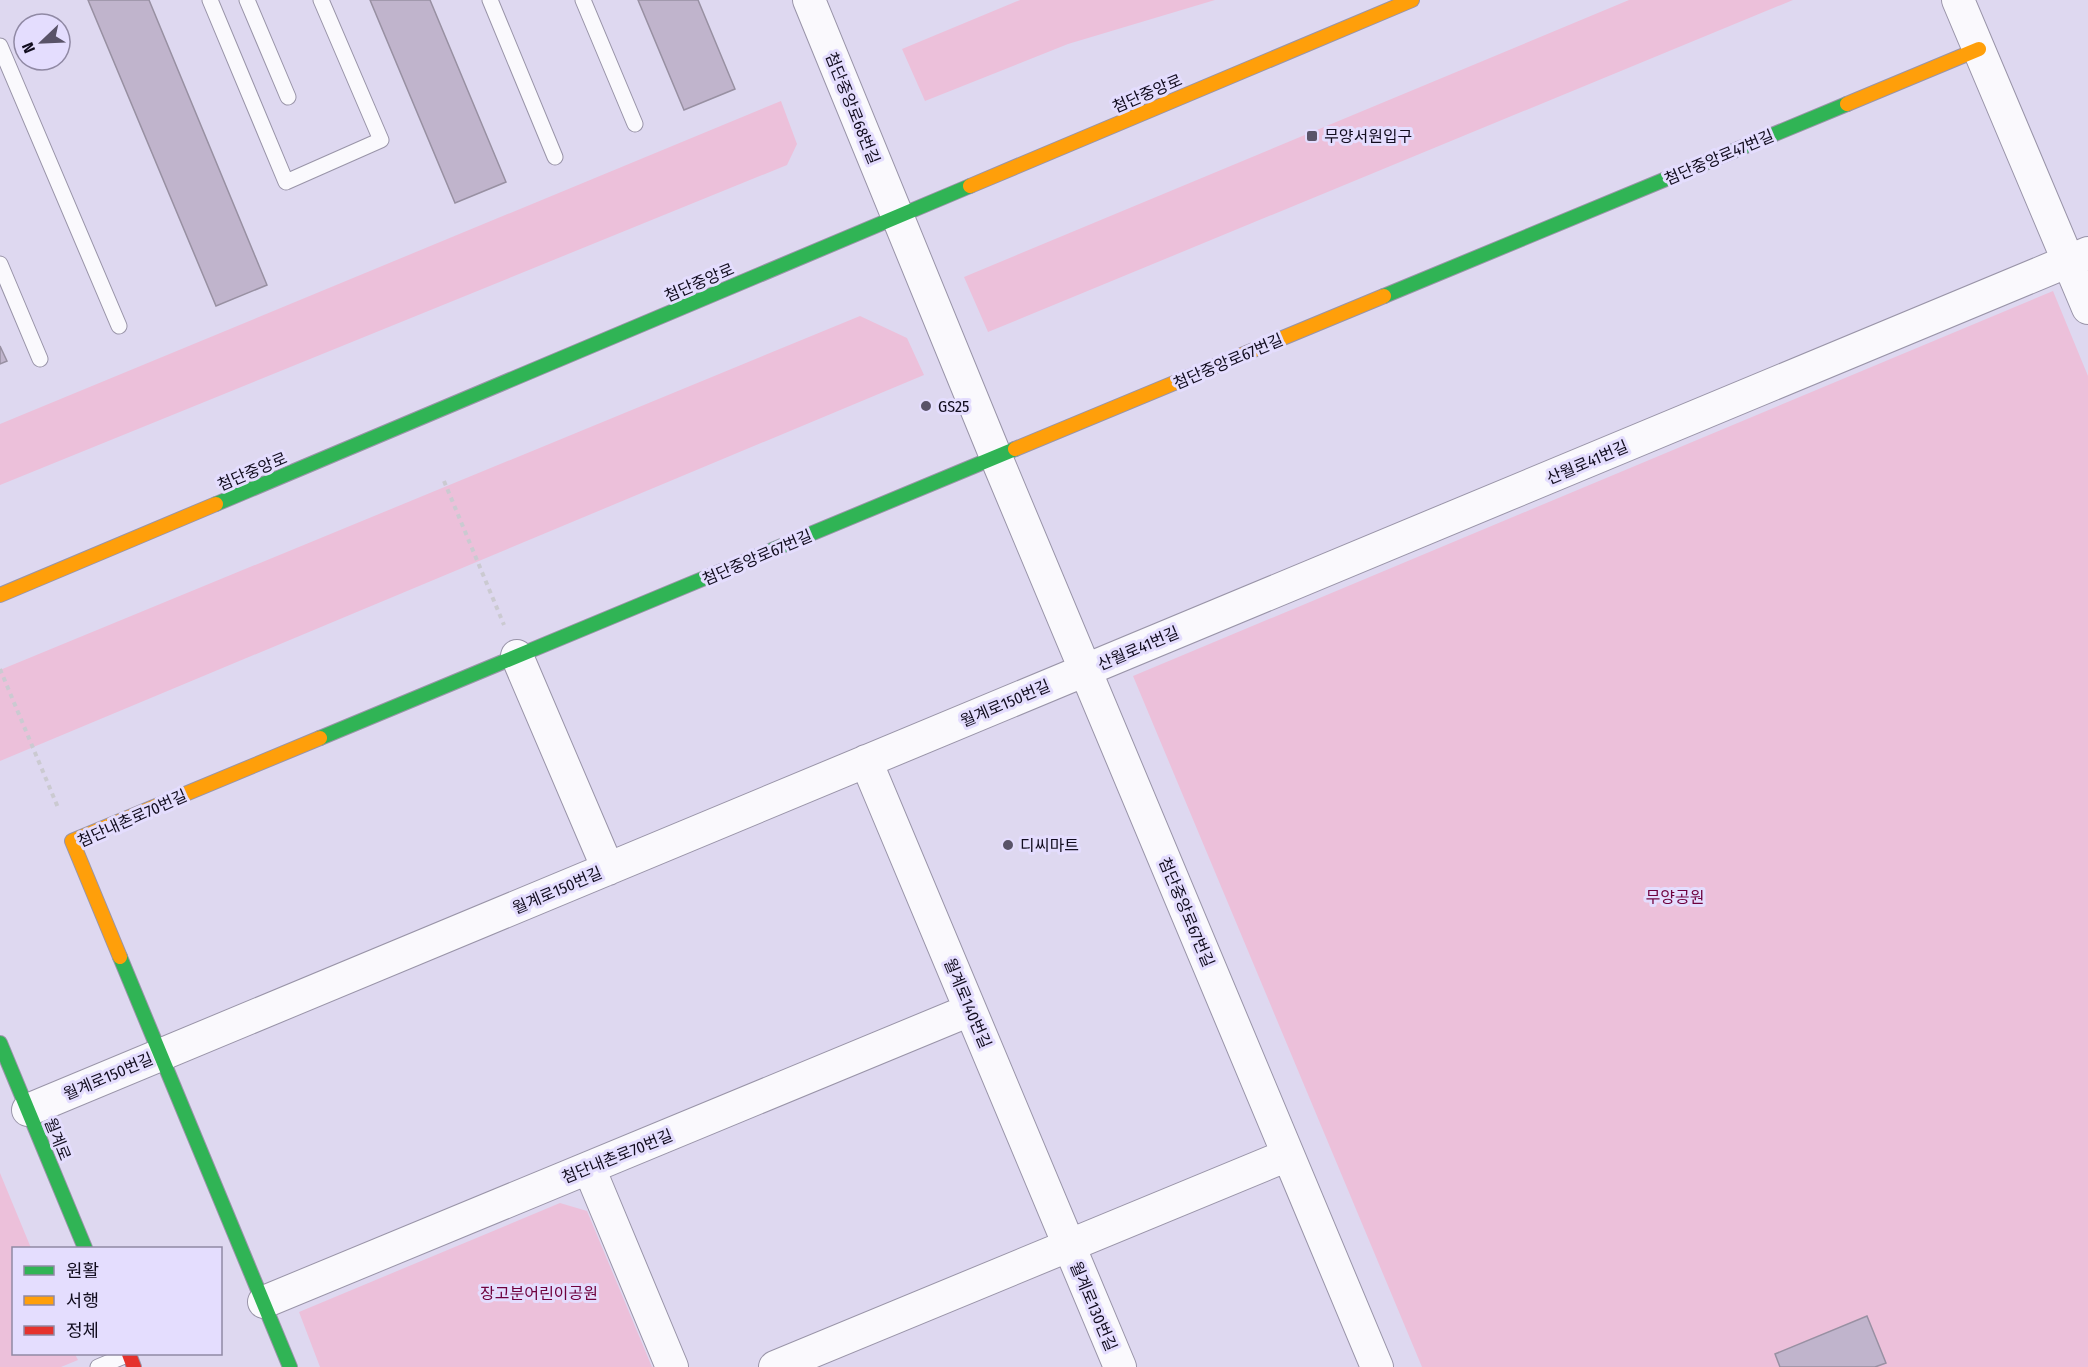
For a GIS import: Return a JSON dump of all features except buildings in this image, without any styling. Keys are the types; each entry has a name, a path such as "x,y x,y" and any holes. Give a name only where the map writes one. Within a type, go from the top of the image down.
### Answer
{"street":[{"name":"첨단중앙로68번길","path":"809,0 897,216"},
{"name":"첨단중앙로","path":"0,595 1412,0"},
{"path":"1958,0 1979,50 2078,257 2088,308"},
{"name":"첨단중앙로47번길","path":"1460,265 1979,50"},
{"name":"첨단중앙로67번길","path":"897,216 1377,1367"},
{"name":"산월로41번길","path":"1085,670 2078,257"},
{"name":"첨단중앙로67번길","path":"517,656 1460,265"},
{"path":"517,656 608,869"},
{"name":"첨단내촌로70번길","path":"290,1367 72,841 517,656"},
{"name":"월계로150번길","path":"28,1110 1085,670"},
{"name":"월계로140번길","path":"866,762 1068,1245"},
{"name":"첨단내촌로70번길","path":"264,1302 970,1010"},
{"name":"월계로","path":"0,1043 85,1247"},
{"path":"775,1367 1288,1155"},
{"path":"589,1168 672,1367"},
{"name":"월계로130번길","path":"1068,1245 1120,1367"}],"lane":[{"path":"210,0 286,182 381,140 321,0"},
{"path":"247,0 288,97"},
{"path":"490,0 555,157"},
{"path":"583,0 635,124"},
{"path":"0,46 119,326"},
{"path":"0,264 40,359"},
{"path":"98,1367 127,1355"}],"path":[{"path":"444,481 517,656"},
{"path":"0,669 72,841"}],"green space":[{"path":"1020,0 1215,0 1068,44 925,101 902,49"},
{"path":"1629,0 1793,0 988,332 964,277"},
{"path":"781,101 797,144 787,165 0,485 0,424"},
{"name":"무양공원","path":"2053,291 2088,376 2088,1367 1422,1367 1133,676"},
{"path":"860,316 907,338 924,375 0,761 0,670"},
{"path":"0,1173 31,1247 12,1247 12,1355 76,1355 78,1360 61,1367 0,1367"},
{"name":"장고분어린이공원","path":"560,1203 587,1211 652,1367 320,1367 299,1312"}],"traffic: fast":[{"path":"1384,296 1847,104"},
{"path":"216,504 970,186"},
{"path":"320,738 1015,449"},
{"path":"120,957 290,1367"},
{"path":"0,1043 85,1247"}],"traffic: slow":[{"path":"970,186 1412,0"},
{"path":"1847,104 1979,49"},
{"path":"1015,449 1384,296"},
{"path":"0,595 216,504"},
{"path":"120,957 72,841 320,738"}],"traffic: jam":[{"path":"129,1355 134,1367"}],"place":[{"name":"무양서원입구","path":"1312,136"},
{"name":"GS25","path":"926,406"},
{"name":"디씨마트","path":"1008,845"}]}
